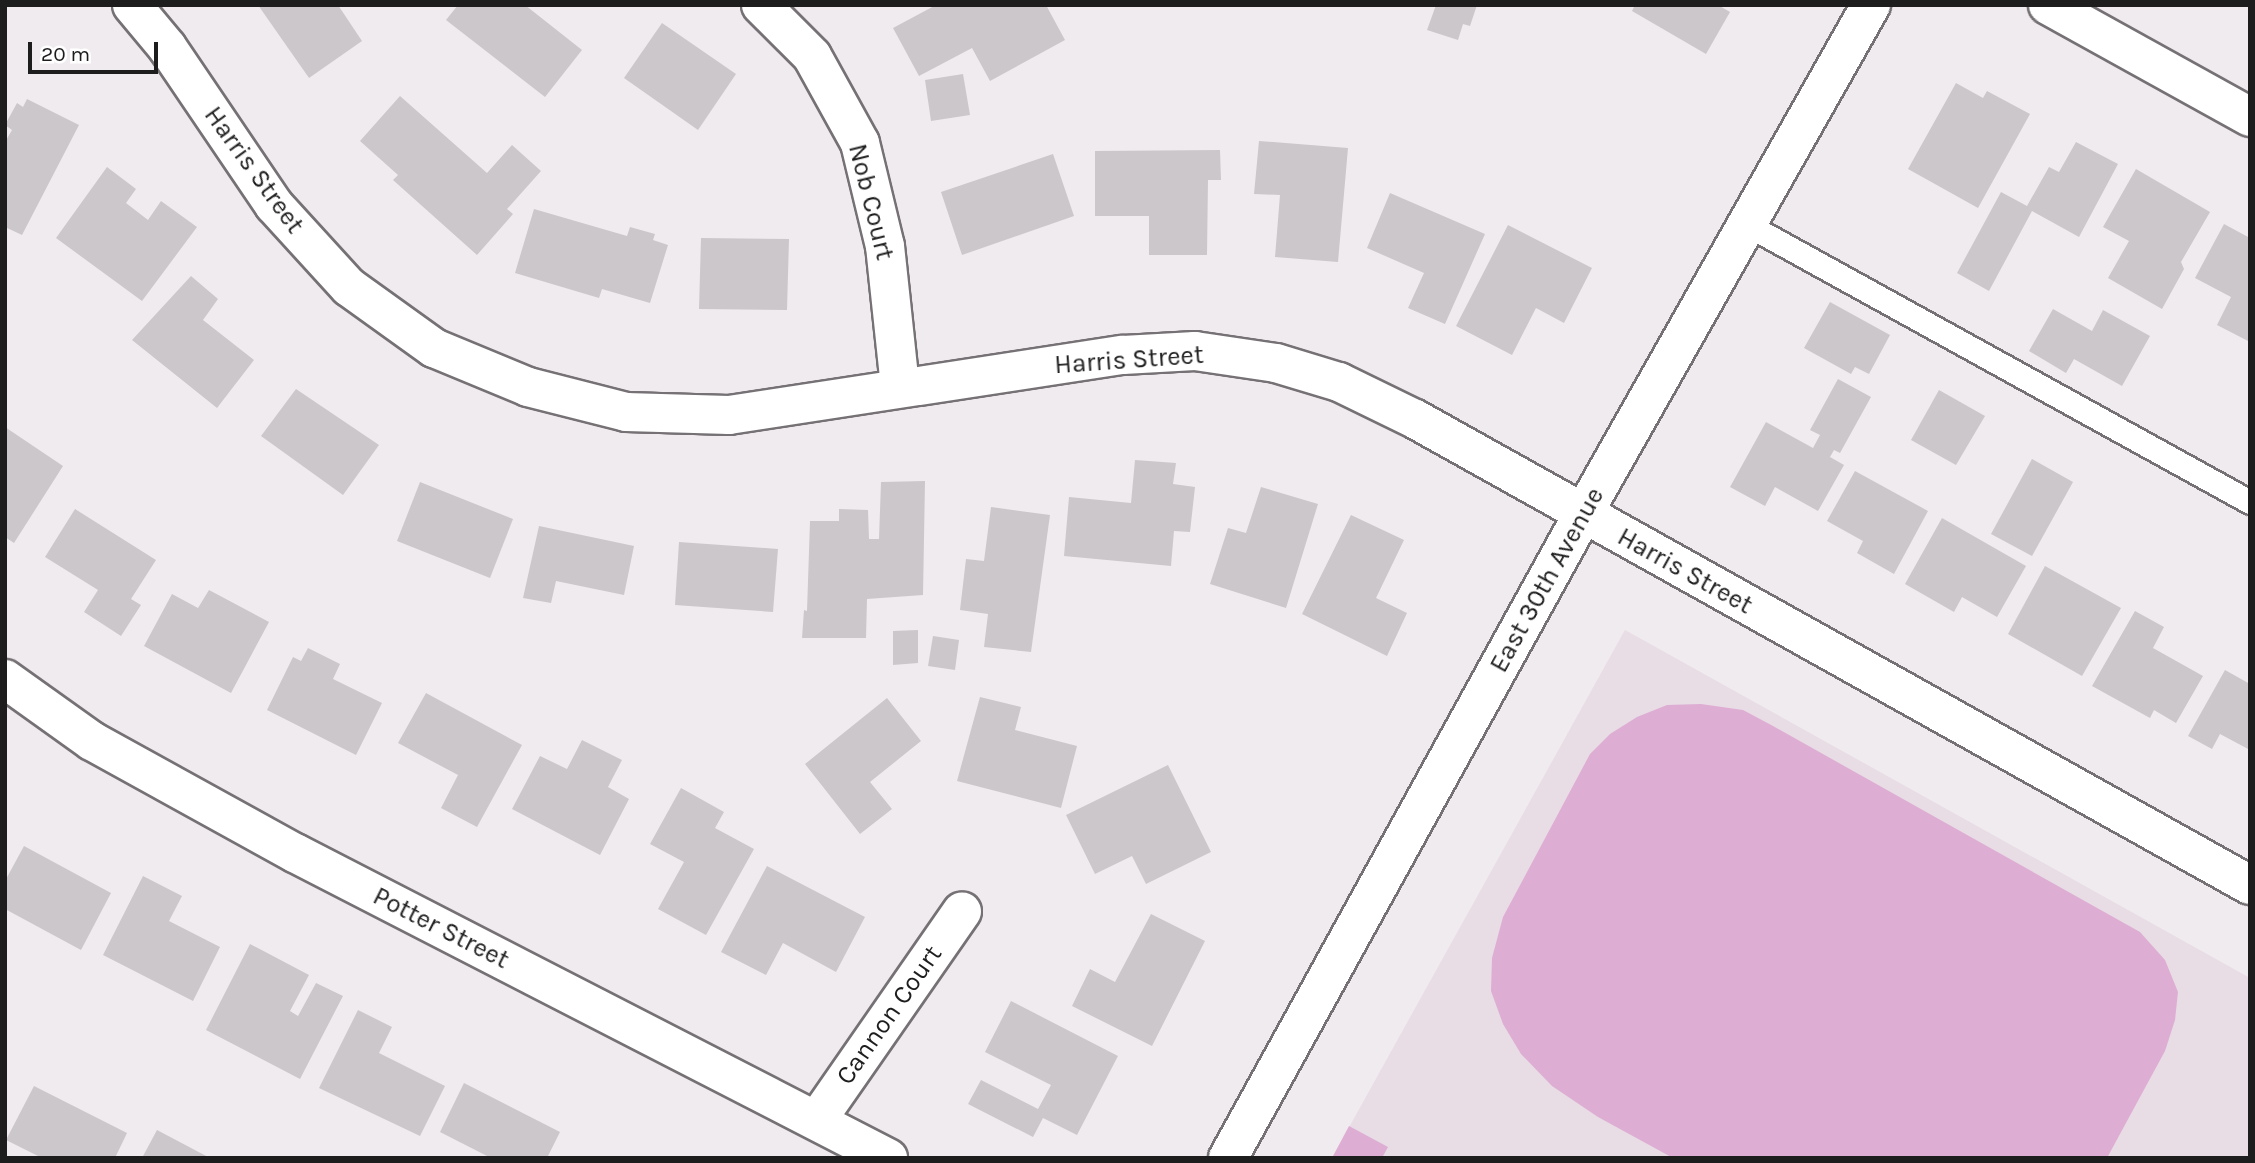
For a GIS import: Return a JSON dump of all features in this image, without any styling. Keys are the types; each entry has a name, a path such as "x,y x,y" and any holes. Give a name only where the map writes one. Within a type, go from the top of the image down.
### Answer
{"street":[{"name":"Harris Street","path":"132,5 167,47 274,205 349,287 434,348 528,387 626,412 729,415 900,387 1135,354 1195,351 1276,363 1339,382 1415,419 2250,885"},
{"name":"Nob Court","path":"761,5 812,56 860,143 885,246 900,387"},
{"name":"East 30th Avenue","path":"1228,1158 1584,514 1871,5"},
{"path":"2048,5 2250,117"},
{"name":"Potter Street","path":"5,679 92,741 283,846 888,1158"},
{"name":"Cannon Court","path":"817,1120 962,911"}],"lane":[{"path":"1748,225 2250,502"}],"shaded area":[{"path":"1625,630 2250,978 2250,1158 1332,1158"},
{"path":"1701,704 1743,710 2140,932 2165,960 2178,992 2175,1020 2165,1051 2107,1158 1673,1158 1598,1117 1552,1086 1521,1054 1503,1024 1491,991 1492,958 1503,917 1590,754 1610,734 1637,717 1667,705"},
{"path":"1349,1126 1388,1147 1382,1158 1332,1158"}],"building":[{"path":"258,5 338,5 362,41 309,78"},
{"path":"458,5 525,5 582,50 545,97 446,20"},
{"path":"936,5 1046,5 1065,40 990,81 972,48 919,76 893,28"},
{"path":"1436,5 1477,5 1470,26 1463,24 1458,40 1427,30"},
{"path":"1635,5 1718,5 1730,12 1706,54 1632,11"},
{"path":"662,23 736,74 698,130 624,78"},
{"path":"963,74 970,115 931,121 925,80"},
{"path":"1956,83 1983,98 1987,91 2030,114 1978,208 1908,169"},
{"path":"400,96 487,173 512,145 541,171 507,209 513,214 477,255 393,180 398,175 360,141"},
{"path":"27,99 79,125 22,235 5,227 5,142 12,130 5,125 17,103 23,107"},
{"path":"1259,141 1348,148 1338,262 1275,257 1280,195 1254,194"},
{"path":"2076,142 2118,164 2079,237 2032,211 1989,291 1957,273 2001,192 2027,206 2049,167 2059,172"},
{"path":"1220,150 1221,180 1208,180 1207,255 1149,255 1149,216 1095,216 1095,151"},
{"path":"1053,154 1074,216 962,255 941,192"},
{"path":"107,167 136,189 126,203 148,220 161,201 197,227 142,301 56,238"},
{"path":"2136,169 2210,212 2181,262 2184,269 2162,309 2108,278 2129,241 2103,227"},
{"path":"1390,193 1485,234 1445,324 1408,308 1424,273 1367,248"},
{"path":"534,209 627,236 630,227 655,234 653,240 668,245 650,303 602,289 599,298 515,273"},
{"path":"2224,224 2250,238 2250,342 2217,325 2231,297 2195,278"},
{"path":"1508,225 1592,268 1564,323 1536,308 1512,355 1456,326"},
{"path":"701,238 789,239 787,310 699,309"},
{"path":"191,276 218,299 203,320 254,360 217,408 132,340"},
{"path":"1830,302 1890,335 1869,374 1855,367 1851,374 1804,348"},
{"path":"2053,309 2092,331 2103,310 2150,336 2122,386 2074,359 2066,373 2029,351"},
{"path":"1838,379 1871,397 1840,453 1834,450 1830,457 1844,465 1818,511 1775,487 1765,506 1730,487 1766,422 1813,448 1820,435 1810,430"},
{"path":"296,389 379,445 343,495 261,436"},
{"path":"1939,390 1985,416 1956,465 1911,440"},
{"path":"5,427 63,466 14,543 5,537"},
{"path":"2032,459 2073,482 2032,556 1991,534"},
{"path":"1135,460 1176,463 1173,484 1195,487 1190,532 1174,531 1171,566 1064,556 1069,497 1131,503"},
{"path":"1855,471 1928,511 1894,574 1857,553 1863,541 1827,521"},
{"path":"925,481 923,595 867,599 866,638 802,638 804,610 807,611 810,521 839,521 839,509 868,510 869,539 879,539 881,482"},
{"path":"420,482 513,519 490,578 397,541"},
{"path":"1261,487 1318,504 1286,608 1210,584 1228,528 1246,533"},
{"path":"991,507 1050,515 1031,652 984,647 988,614 960,610 966,559 984,561"},
{"path":"75,509 156,560 131,599 141,605 121,636 84,612 98,590 45,557"},
{"path":"1351,515 1404,540 1376,598 1407,613 1387,656 1302,614"},
{"path":"1942,518 2026,566 1997,617 1962,597 1954,612 1905,584"},
{"path":"539,526 634,546 624,595 556,581 551,603 523,598"},
{"path":"679,542 778,549 773,612 675,605"},
{"path":"2045,566 2121,608 2082,676 2008,634"},
{"path":"209,590 269,622 231,693 144,646 172,594 198,608"},
{"path":"2135,611 2164,627 2153,648 2203,676 2176,723 2154,710 2150,718 2092,686"},
{"path":"918,630 918,663 893,665 893,631"},
{"path":"933,636 959,640 955,670 928,666"},
{"path":"308,648 340,664 333,679 382,703 356,755 267,710 293,657 301,661"},
{"path":"2225,670 2250,684 2250,750 2220,734 2212,749 2188,736"},
{"path":"426,693 522,745 477,827 441,808 458,775 398,743"},
{"path":"980,697 1021,707 1015,730 1077,746 1061,808 957,781"},
{"path":"887,698 921,741 870,782 892,809 860,834 805,764"},
{"path":"582,740 622,760 608,787 629,799 600,855 512,809 540,756 567,769"},
{"path":"1168,765 1211,852 1146,884 1132,856 1095,874 1066,815"},
{"path":"681,788 724,812 715,828 754,849 706,935 658,909 684,862 650,844"},
{"path":"24,846 111,893 81,950 5,909 5,881"},
{"path":"767,866 865,917 836,972 783,943 766,975 721,952"},
{"path":"143,876 182,896 169,921 220,947 193,1001 103,955"},
{"path":"1151,914 1205,941 1152,1046 1072,1006 1090,969 1115,982"},
{"path":"250,944 309,975 290,1011 298,1016 316,983 343,996 300,1079 206,1030"},
{"path":"1011,1001 1118,1056 1077,1135 1043,1118 1033,1137 968,1104 981,1080 1038,1109 1051,1085 985,1052"},
{"path":"358,1010 392,1027 379,1053 445,1086 420,1136 319,1088"},
{"path":"464,1083 560,1132 547,1158 491,1158 440,1132"},
{"path":"34,1086 127,1133 115,1158 42,1158 6,1140"},
{"path":"157,1130 210,1158 142,1158"}]}
